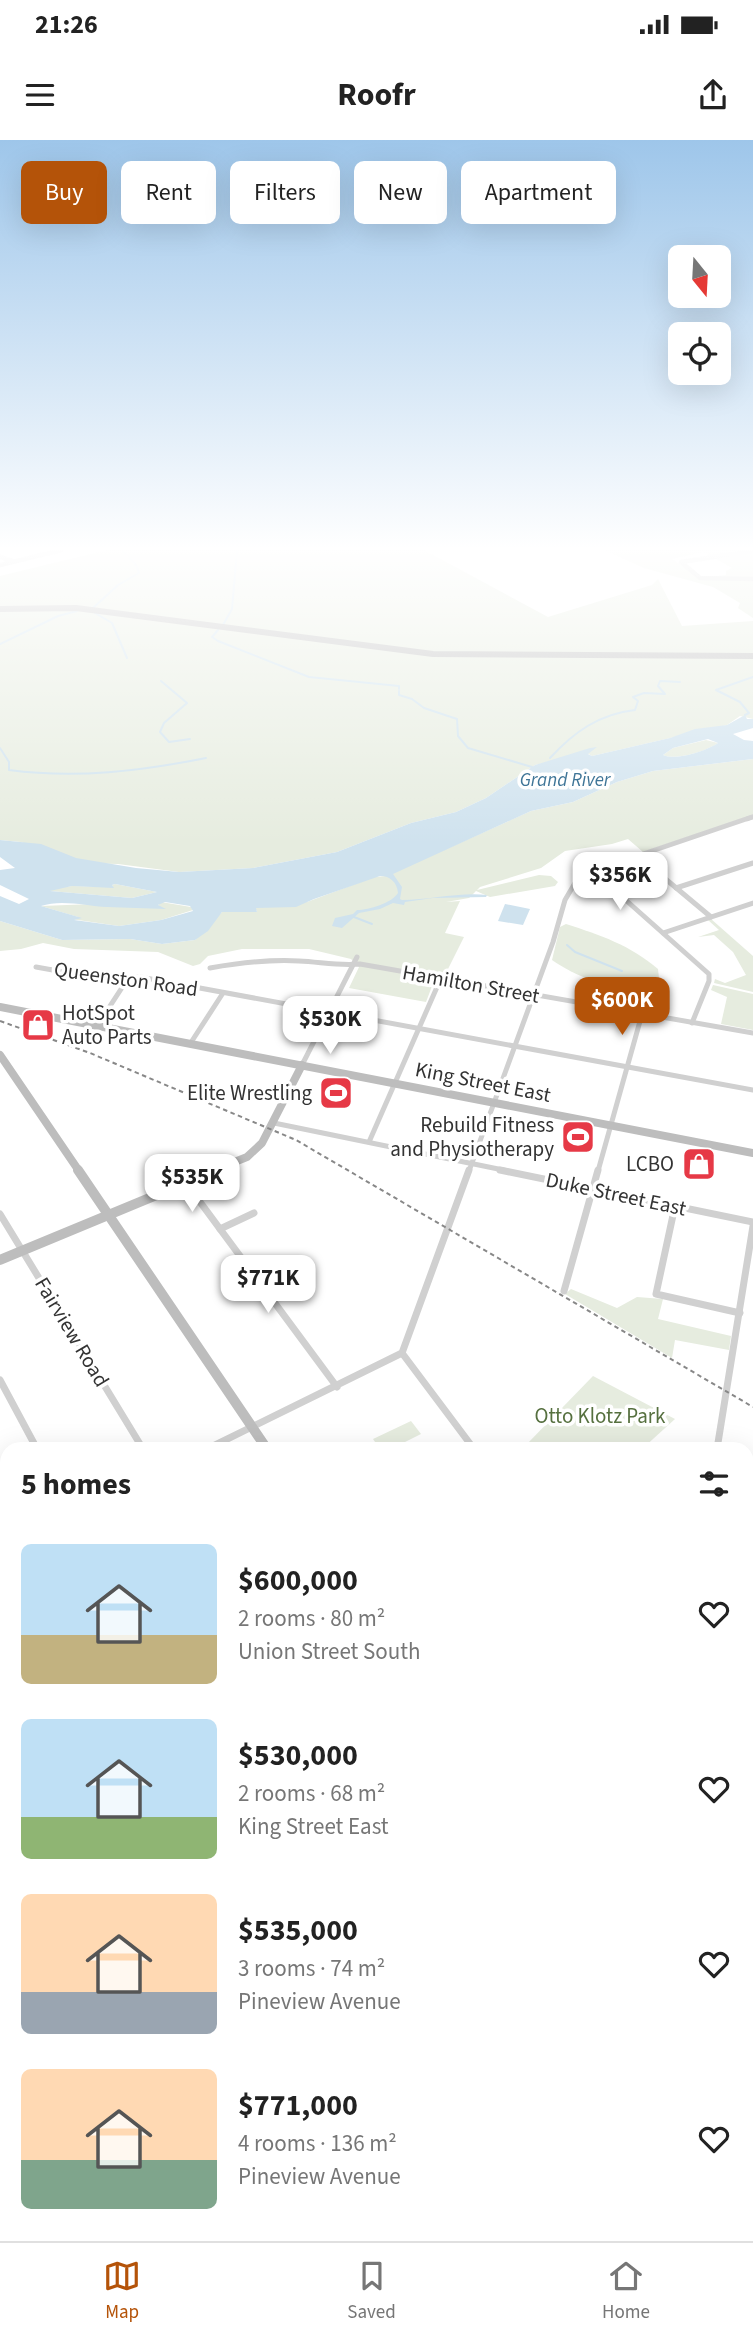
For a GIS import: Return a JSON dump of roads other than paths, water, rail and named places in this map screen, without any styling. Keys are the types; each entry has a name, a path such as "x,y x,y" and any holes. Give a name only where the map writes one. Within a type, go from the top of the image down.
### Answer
{"main road":[{"path":"387,648 433,654 753,656"},
{"name":"King Street East","path":"0,1007 753,1153"},
{"path":"0,1055 262,1442"},
{"path":"0,1260 247,1157 259,1147 274,1123 302,1065"}],"street":[{"path":"221,1442 402,1353 495,1102 565,898 575,880 593,871 753,817"},
{"path":"638,856 710,917"},
{"path":"676,888 753,863"},
{"path":"593,871 709,974 709,981 692,1023"},
{"path":"663,933 753,903"},
{"path":"302,1065 356,957"},
{"name":"Hamilton Street","path":"210,968 239,963 281,961 331,966 354,965 753,1033"},
{"name":"Queenston Road","path":"36,967 125,983 130,978 140,977 753,1090"},
{"path":"369,1142 441,978"},
{"path":"97,1026 125,983"},
{"path":"190,1044 223,993"},
{"path":"564,1291 642,1014"},
{"name":"Duke Street East","path":"274,1123 753,1224"},
{"path":"186,1183 337,1387"},
{"path":"675,1206 656,1294 740,1312"},
{"path":"220,1228 254,1213"},
{"name":"Fairview Road","path":"0,1214 139,1442"},
{"path":"718,1442 753,1224"},
{"path":"402,1353 469,1442"},
{"path":"0,1380 33,1442"},
{"path":"0,1404 10,1399"}],"water":[{"name":"Grand River","path":"745,715 747,719 753,719 753,728 733,734 753,741 753,759 653,771 617,782 573,802 531,811 393,874 402,887 400,899 432,898 405,902 404,905 393,903 359,913 342,928 332,926 335,918 391,900 398,893 395,883 390,878 380,876 296,907 256,908 257,912 222,912 208,931 195,940 162,944 130,939 62,940 0,921 0,896 19,904 29,899 0,885 0,870 15,868 0,857 0,840 41,844 76,858 136,868 179,872 253,868 337,852 411,823 456,812 486,798 535,765 590,748 597,747 588,754 592,756 670,738 695,729 727,725","holes":["708,739 718,743 675,757 663,755 673,748","115,884 157,892 132,898 50,891 72,886 114,888 112,885","165,902 190,906 193,911 161,920 119,926 74,920 82,918 41,906 65,903 166,909 158,905"]},
{"name":"Grand River","path":"466,895 487,895 434,898"},
{"path":"505,904 530,909 523,925 498,921"}],"waterway":[{"path":"123,648 127,658"},
{"path":"236,648 309,677 399,686 399,689"},
{"path":"745,715 749,713 740,702 716,690 753,677"},
{"path":"161,681 187,703 164,723 160,732 169,742 190,739"},
{"path":"550,758 568,740 588,726 610,716 635,710 638,701 633,697 644,693 665,694 658,686 660,681 680,682"},
{"path":"399,691 399,695 412,699 424,708 457,719 458,736 468,748 532,767"},
{"path":"0,748 9,762 9,770 34,773 108,772 206,758"},
{"path":"354,917 372,924"},
{"path":"567,945 575,952 622,971"}],"railway":[{"path":"0,1021 90,1053 296,1140 753,1407"}],"place":[{"name":"HotSpot Auto Parts","path":"38,1025"},
{"name":"Elite Wrestling","path":"336,1093"},
{"name":"Rebuild Fitness and Physiotherapy","path":"578,1137"},
{"name":"LCBO","path":"699,1164"}],"park label":[{"name":"Otto Klotz Park","path":"600,1416"}]}
